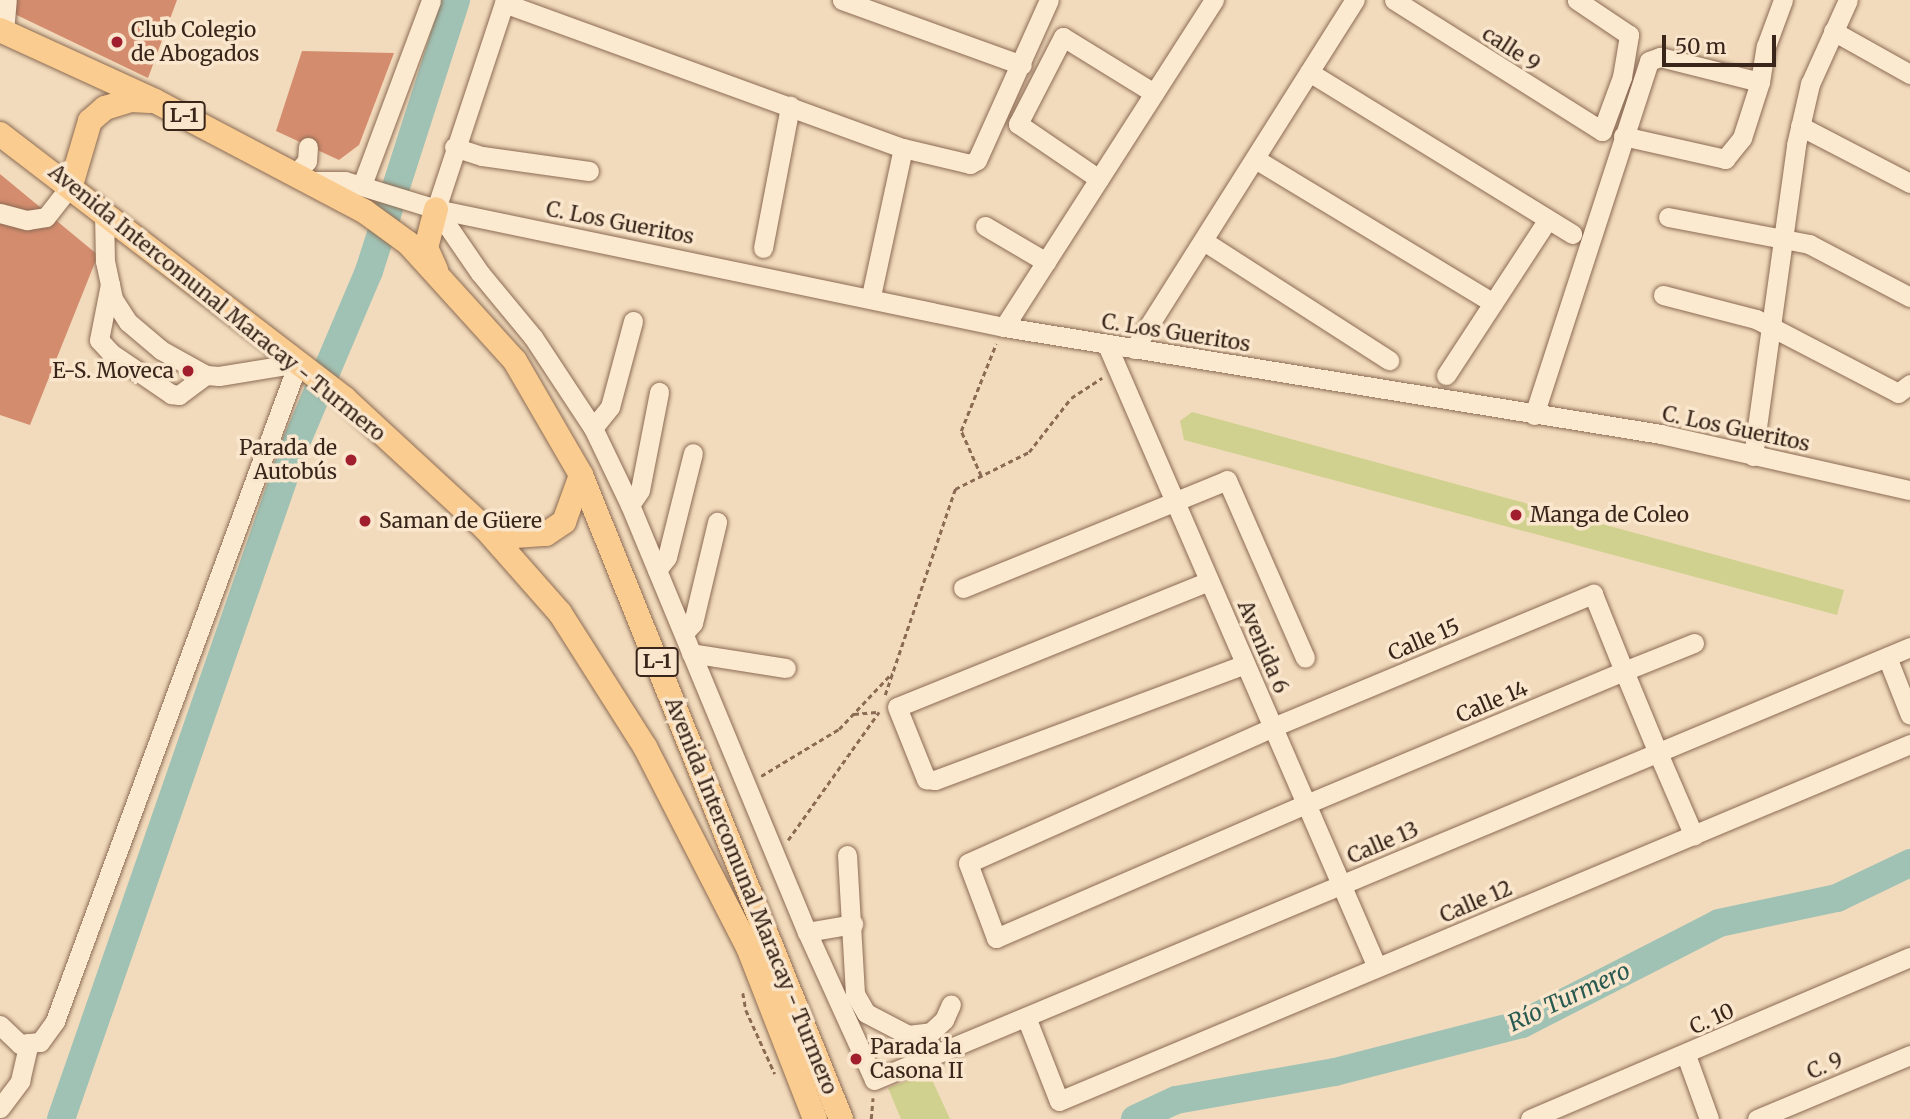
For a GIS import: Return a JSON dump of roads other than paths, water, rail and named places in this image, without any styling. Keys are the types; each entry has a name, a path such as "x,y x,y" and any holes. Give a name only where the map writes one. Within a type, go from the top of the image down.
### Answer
{"main road":[{"name":"Avenida Intercomunal Maracay - Turmero","path":"2,31 155,101 306,177 366,195 515,360 581,475 841,1119"},
{"path":"71,185 90,121 116,104 155,101"},
{"name":"Avenida Intercomunal Maracay - Turmero","path":"0,134 71,185 345,400 485,528 560,613 645,747 748,947 815,1119"},
{"path":"427,205 426,248 436,271"},
{"path":"485,528 516,536 546,534 564,522 581,475"}],"street":[{"path":"2,31 7,0"},
{"path":"366,195 432,0"},
{"path":"842,0 1022,65"},
{"path":"853,924 807,932 631,505 593,428 533,337 427,205 454,147 505,2 903,148 954,161 977,160 1049,0"},
{"path":"1004,327 1210,5 1190,0"},
{"path":"1134,349 1257,160 1355,0"},
{"name":"calle 9","path":"1394,0 1594,130 1614,132 1726,159 1742,138 1760,82"},
{"path":"1534,415 1614,132 1629,35 1577,0"},
{"path":"1614,132 1652,57 1760,82 1771,30 1783,0"},
{"path":"1753,456 1800,126 1810,84 1848,0"},
{"path":"1833,31 1910,74"},
{"path":"1099,179 1018,124 1063,37 1154,93"},
{"path":"1309,72 1572,234"},
{"path":"763,248 790,106"},
{"path":"1800,126 1910,183"},
{"path":"306,177 308,147"},
{"path":"454,147 482,156 589,171"},
{"path":"871,296 903,148"},
{"path":"1257,160 1493,303"},
{"path":"0,213 27,220 46,217 71,185"},
{"name":"C. Los Gueritos","path":"366,195 427,205 871,296 1004,327 1661,435 1910,490"},
{"path":"104,211 110,284 99,340 111,353 171,394 179,395 206,374"},
{"path":"1668,217 1816,247 1910,297"},
{"path":"1446,375 1548,219"},
{"path":"985,226 1046,262"},
{"path":"1205,242 1389,360"},
{"path":"0,1025 20,1044 40,1042 55,1021 306,369 206,374 161,350 128,322 110,284"},
{"path":"1663,295 1772,327 1894,392 1904,392 1910,384"},
{"path":"593,428 610,407 633,321"},
{"name":"Avenida 6","path":"1107,345 1377,967"},
{"path":"631,505 640,490 659,392"},
{"path":"657,570 667,557 693,453"},
{"path":"963,588 1222,480 1232,485 1305,658"},
{"path":"684,633 693,623 717,522"},
{"path":"1209,581 897,707 926,779 934,780 1245,663"},
{"name":"Calle 15","path":"1308,803 996,938 968,863 1273,727 1593,594 1624,671"},
{"name":"Calle 14","path":"1308,803 1694,643"},
{"name":"Calle 13","path":"807,932 874,1080 1910,647"},
{"path":"691,653 786,668"},
{"path":"1887,657 1910,715"},
{"path":"1624,671 1695,835"},
{"name":"Calle 12","path":"1026,1017 1059,1101 1910,744"},
{"path":"847,855 855,994 866,1013 908,1034 931,1032 944,1020 951,1004"},
{"name":"C. 10","path":"1530,1119 1686,1055 1910,957"},
{"path":"0,1108 20,1081 29,1043"},
{"path":"1686,1055 1709,1119"},
{"name":"C. 9","path":"1757,1119 1910,1055"}],"waterway":[{"path":"61,1119 296,443 369,271 456,0"},
{"name":"Río Turmero","path":"1135,1119 1176,1100 1335,1072 1522,1024 1719,923 1837,898 1910,863"}],"place":[{"name":"Club Colegio de Abogados","path":"117,42"},
{"name":"E-S. Moveca","path":"188,371"},
{"name":"Parada de Autobús","path":"351,460"},
{"name":"Manga de Coleo","path":"1516,515"},
{"name":"Saman de Güere","path":"365,521"},
{"name":"Parada la Casona II","path":"856,1059"}]}
